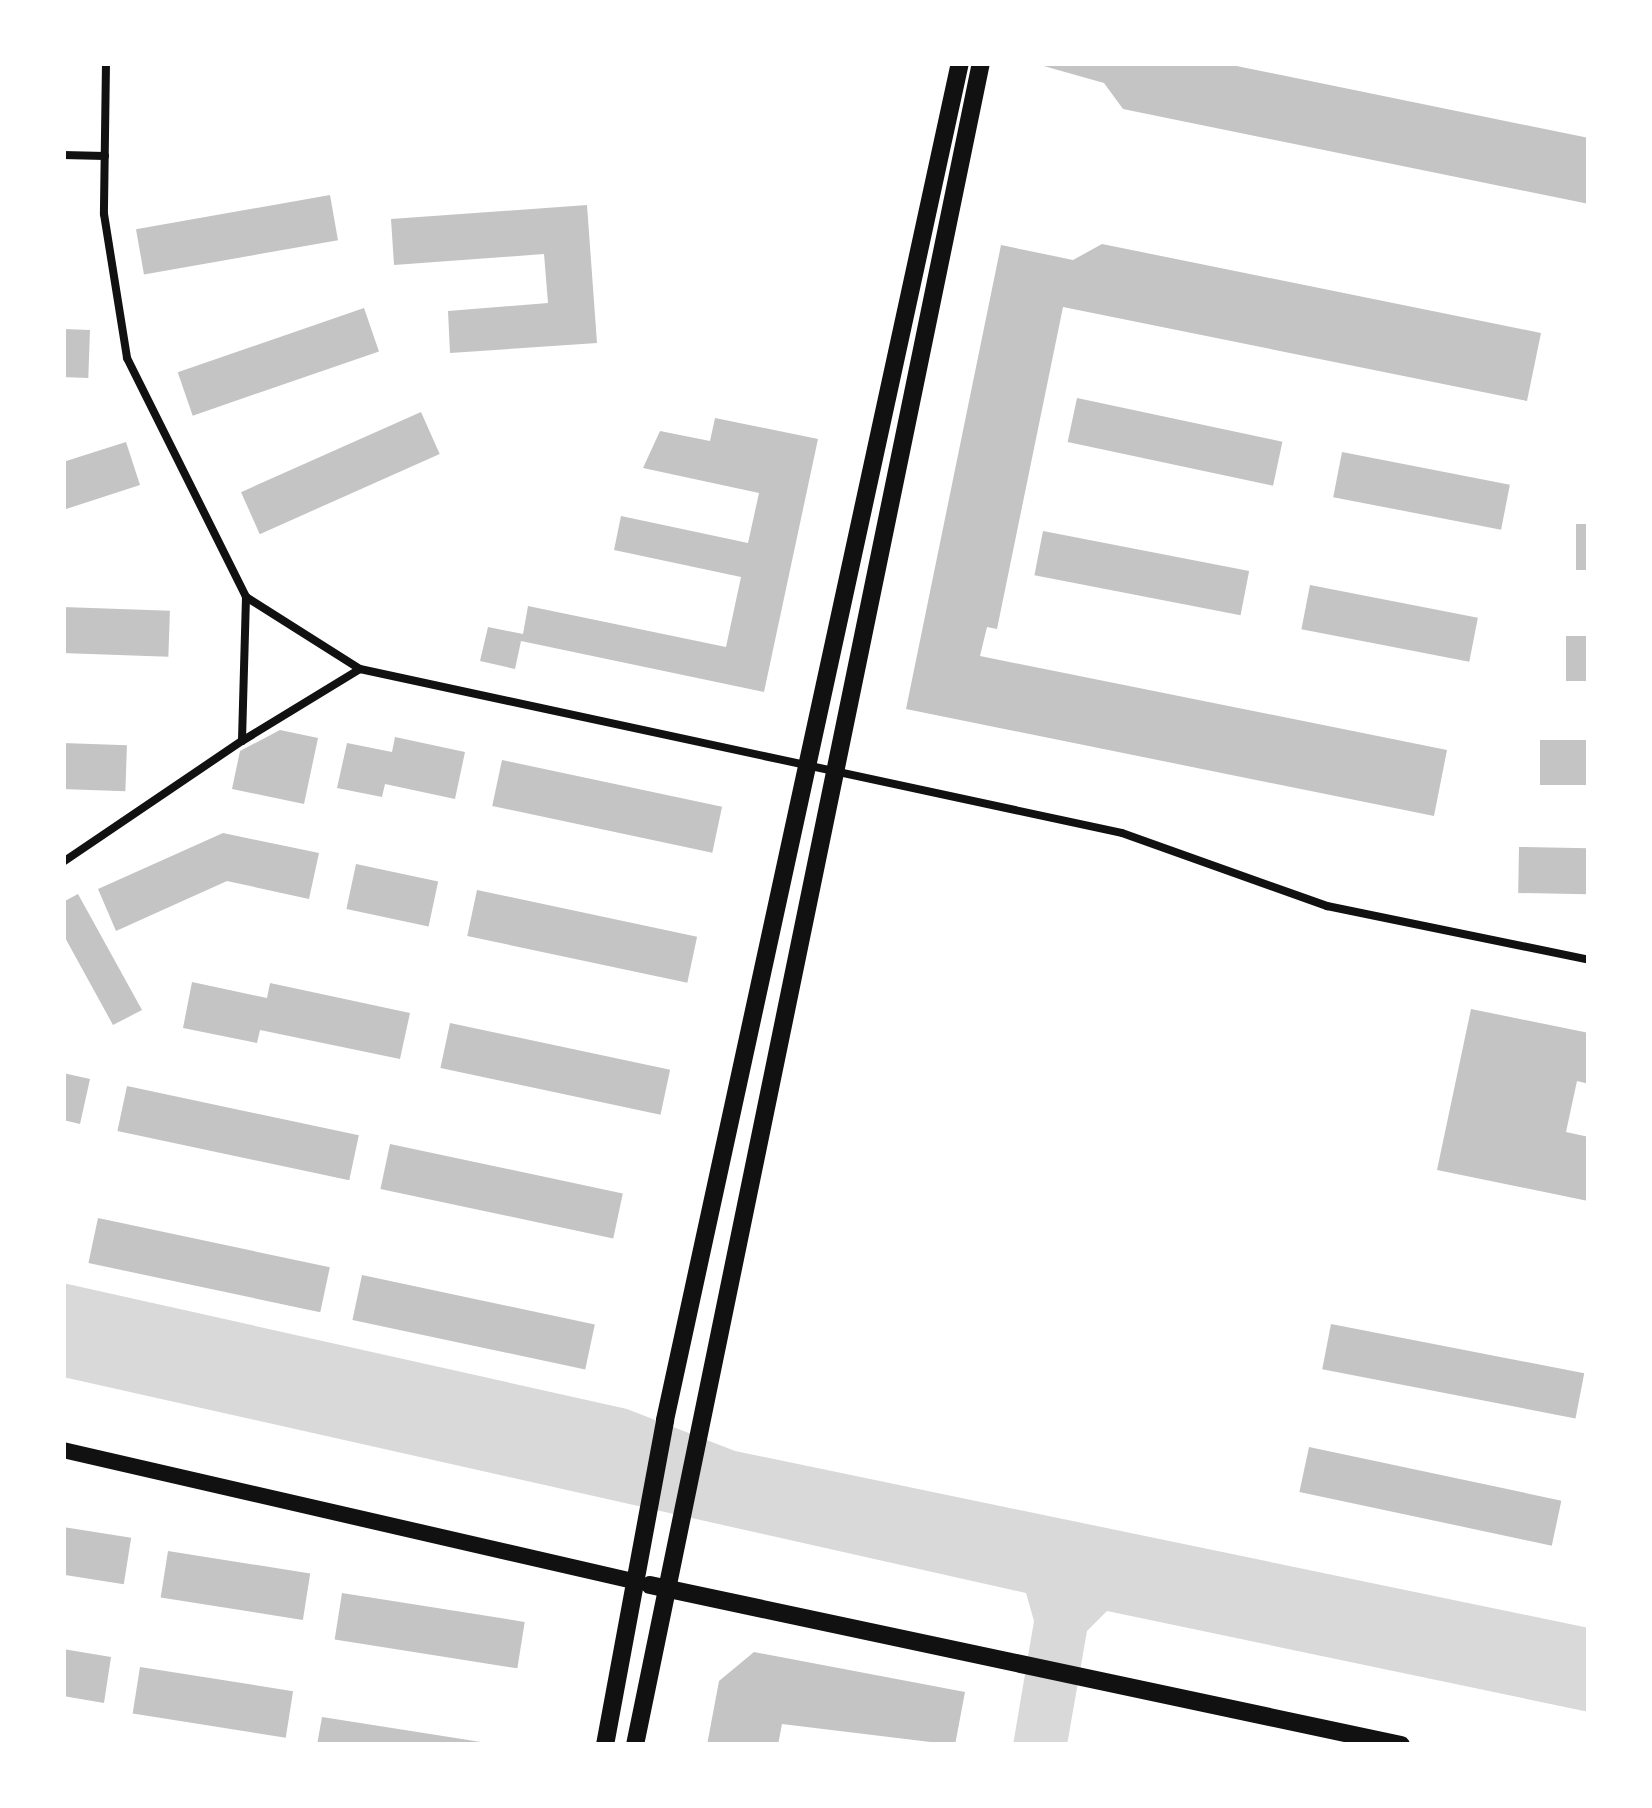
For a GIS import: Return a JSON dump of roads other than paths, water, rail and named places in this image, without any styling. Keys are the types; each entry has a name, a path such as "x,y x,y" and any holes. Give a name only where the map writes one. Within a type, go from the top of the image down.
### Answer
{"main road":[{"path":"605,1745 665,1420 960,63"},
{"path":"635,1745 692,1431 982,63"},
{"path":"634,1581 1009,1665 1401,1745"}],"street":[{"path":"63,1450 634,1581"}],"lane":[{"path":"106,63 105,156 127,358 246,597 242,741"},
{"path":"63,155 105,156"},
{"path":"246,597 360,669 1122,833 1471,944 1589,960"},
{"path":"63,862 242,741 360,669"}]}
